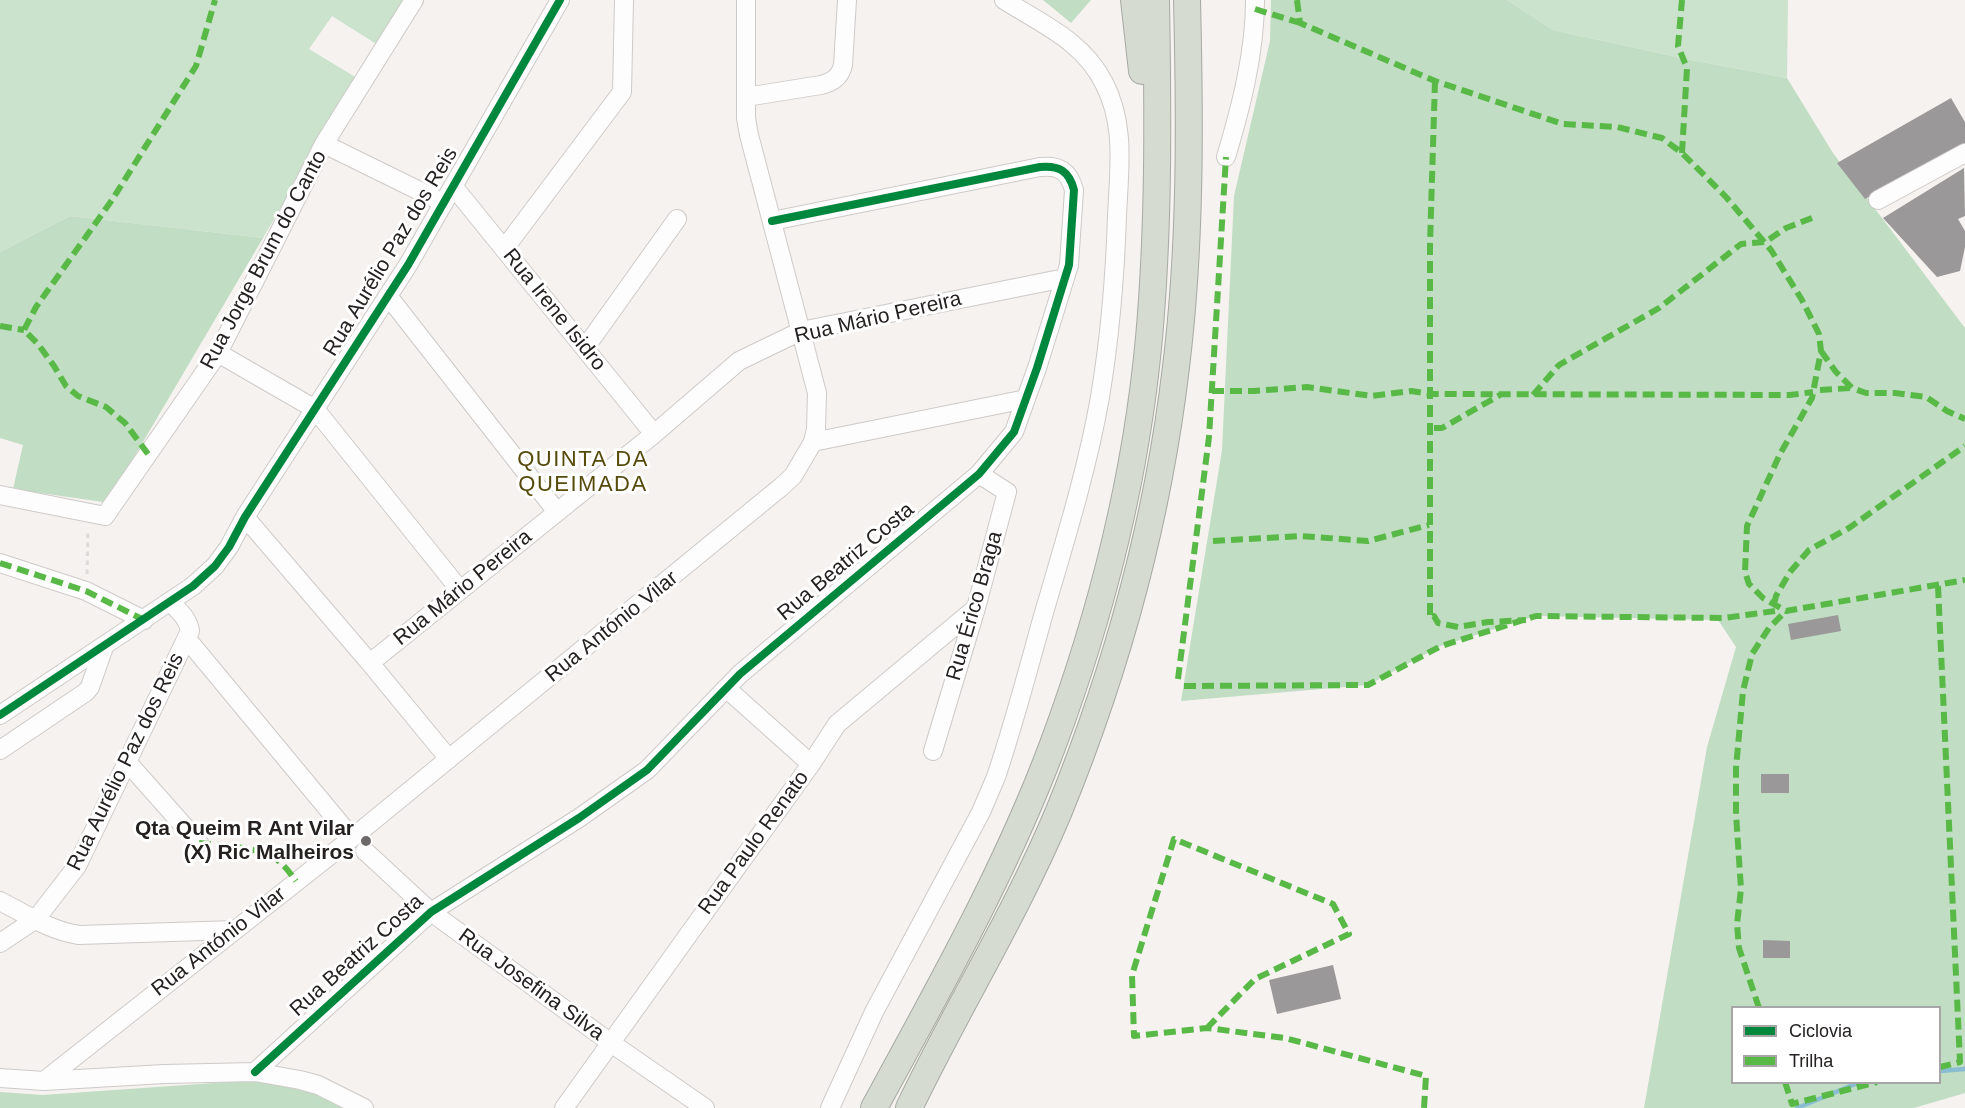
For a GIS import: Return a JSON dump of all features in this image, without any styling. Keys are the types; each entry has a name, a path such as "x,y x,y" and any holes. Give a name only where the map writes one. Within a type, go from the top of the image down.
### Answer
{"highway":[{"path":"1069,698 1107,529 1124,435 1140,301 1145,213 1145,151 1142,72 1134,0"},
{"path":"874,1108 949,970 1001,866 1051,749 1099,604 1118,530 1145,374 1154,277 1158,114 1156,0"},
{"path":"911,1104 1002,932 1058,813 1087,738 1128,613 1156,495 1167,432 1183,303 1188,205 1188,7"}],"street":[{"name":"Rua Jorge Brum do Canto","path":"0,495 105,516 218,353 324,144 414,0"},
{"name":"Rua Aurélio Paz dos Reis","path":"0,716 193,586 214,566 229,547 245,517 408,265 560,0"},
{"path":"504,249 622,92 624,0"},
{"name":"Rua António Vilar","path":"44,1081 234,930 359,844 449,759 793,476 813,442 816,429 817,393 749,135 746,98 746,0"},
{"path":"746,98 821,85 836,78 843,64 847,0"},
{"path":"830,1108 879,1003 981,812 996,777 1080,488 1100,397 1109,333 1115,262 1120,143 1117,119 1104,82 1083,52 1059,33 1004,0"},
{"path":"1226,157 1237,118 1251,50 1256,0"},
{"path":"324,144 444,203"},
{"path":"1878,200 1965,153"},
{"name":"Rua Beatriz Costa","path":"255,1072 431,912 579,818 647,770 749,667 979,474 1014,432 1070,265 1074,190 1065,173 1058,167 1040,167 772,221"},
{"name":"Rua Irene Isidro","path":"453,186 654,434"},
{"path":"585,348 677,219"},
{"name":"Rua Mário Pereira","path":"370,663 654,434 739,361 801,331 1065,278"},
{"path":"388,296 557,512"},
{"path":"218,353 315,409 460,590"},
{"path":"813,442 1026,399"},
{"name":"Rua Érico Braga","path":"933,752 976,608 1007,492 979,474"},
{"path":"245,517 449,759"},
{"path":"0,563 86,591 144,620"},
{"name":"Rua Aurélio Paz dos Reis","path":"0,943 36,919 77,866 190,631 188,623 170,602"},
{"name":"Rua Paulo Renato","path":"564,1108 811,764 837,724 976,608"},
{"name":"Rua Josefina Silva","path":"187,639 359,844 431,912 705,1108"},
{"path":"0,750 86,692 90,687 104,647"},
{"path":"726,688 811,764"},
{"path":"128,763 199,843"},
{"path":"0,901 65,933 79,935 234,930"},
{"path":"0,1078 44,1081 255,1072 318,1085 364,1108"}],"path":[{"path":"86,591 88,513"}],"green space":[{"path":"0,0 406,0 378,45 332,16 309,49 357,78 263,238 70,216 0,252"},
{"path":"1043,0 1091,0 1071,23"},
{"path":"1271,0 1507,0 1553,30 1787,78 1833,153 1965,328 1965,1093 1914,1108 1644,1108 1707,747 1736,647 1718,620 1536,616 1441,646 1368,685 1181,701 1222,450 1234,196 1270,41"},
{"path":"1507,0 1788,0 1787,78 1553,30"},
{"path":"70,216 263,238 140,447 116,486 103,502 13,489 23,445 0,438 0,252"},
{"path":"257,1080 316,1094 348,1108 0,1108 0,1092 43,1095"}],"building":[{"path":"1951,98 1965,122 1965,144 1865,199 1837,163"},
{"path":"1964,168 1965,216 1958,219 1965,231 1965,247 1960,271 1937,277 1883,218"},
{"path":"1838,615 1841,631 1791,640 1788,624"},
{"path":"1761,774 1789,774 1789,793 1761,793"},
{"path":"1763,940 1790,941 1790,958 1763,958"},
{"path":"1333,965 1341,999 1277,1014 1269,980"}],"waterway":[{"path":"1941,1071 1965,1069"},
{"path":"1797,1108 1855,1084"}],"marked path":[{"path":"148,454 125,423 106,407 78,396 66,386 38,344 24,330 36,307 112,200 196,66 215,0"},
{"path":"1297,0 1300,23 1435,81 1563,124 1617,127 1662,138 1682,153 1726,197 1771,250 1802,300 1819,334 1821,351 1812,398 1780,454 1747,526 1745,572 1749,584 1763,598 1786,611 1965,580"},
{"path":"1682,0 1678,46 1687,68 1682,153"},
{"path":"1255,9 1300,23"},
{"path":"1435,81 1430,244 1430,618 1434,616 1438,623 1458,627 1488,622 1526,620"},
{"path":"1178,679 1209,437 1226,157"},
{"path":"1533,395 1559,365 1659,308 1741,244 1765,242 1786,228 1812,218"},
{"path":"0,326 24,330"},
{"path":"1821,351 1836,372 1852,388 1866,393 1895,393 1926,397 1947,411 1965,419"},
{"path":"1212,391 1307,387 1372,396 1411,391 1430,394 1790,395 1813,392"},
{"path":"1820,390 1852,388"},
{"path":"1434,428 1442,428 1500,395"},
{"path":"1774,604 1790,572 1809,550 1849,528 1965,446"},
{"path":"1213,541 1301,536 1368,541 1429,525"},
{"path":"0,563 86,591 144,620"},
{"path":"1938,586 1960,1062 1941,1067"},
{"path":"1184,686 1368,685 1441,646 1536,616 1724,618 1775,611"},
{"path":"1758,1006 1739,948 1737,924 1741,889 1736,814 1736,768 1743,691 1752,654 1769,628 1786,611"},
{"path":"1207,1028 1255,979 1349,934 1333,904 1174,839 1132,975 1134,1036 1207,1028 1285,1038 1426,1076 1424,1108"},
{"path":"199,843 265,853 280,862 296,881"},
{"path":"1786,1084 1792,1104 1869,1084"}],"cycle path":[{"path":"0,715 193,586 215,566 408,265 560,0"},
{"path":"255,1072 431,912 579,818 647,770 740,674 979,474 1014,432 1037,368 1069,265 1074,190 1066,174 1058,168 1040,167 772,221"}],"place":[{"name":"Qta Queim R Ant Vilar (X) Ric Malheiros","path":"366,841"}],"district":[{"name":"QUINTA DA QUEIMADA","path":"583,473"}]}
